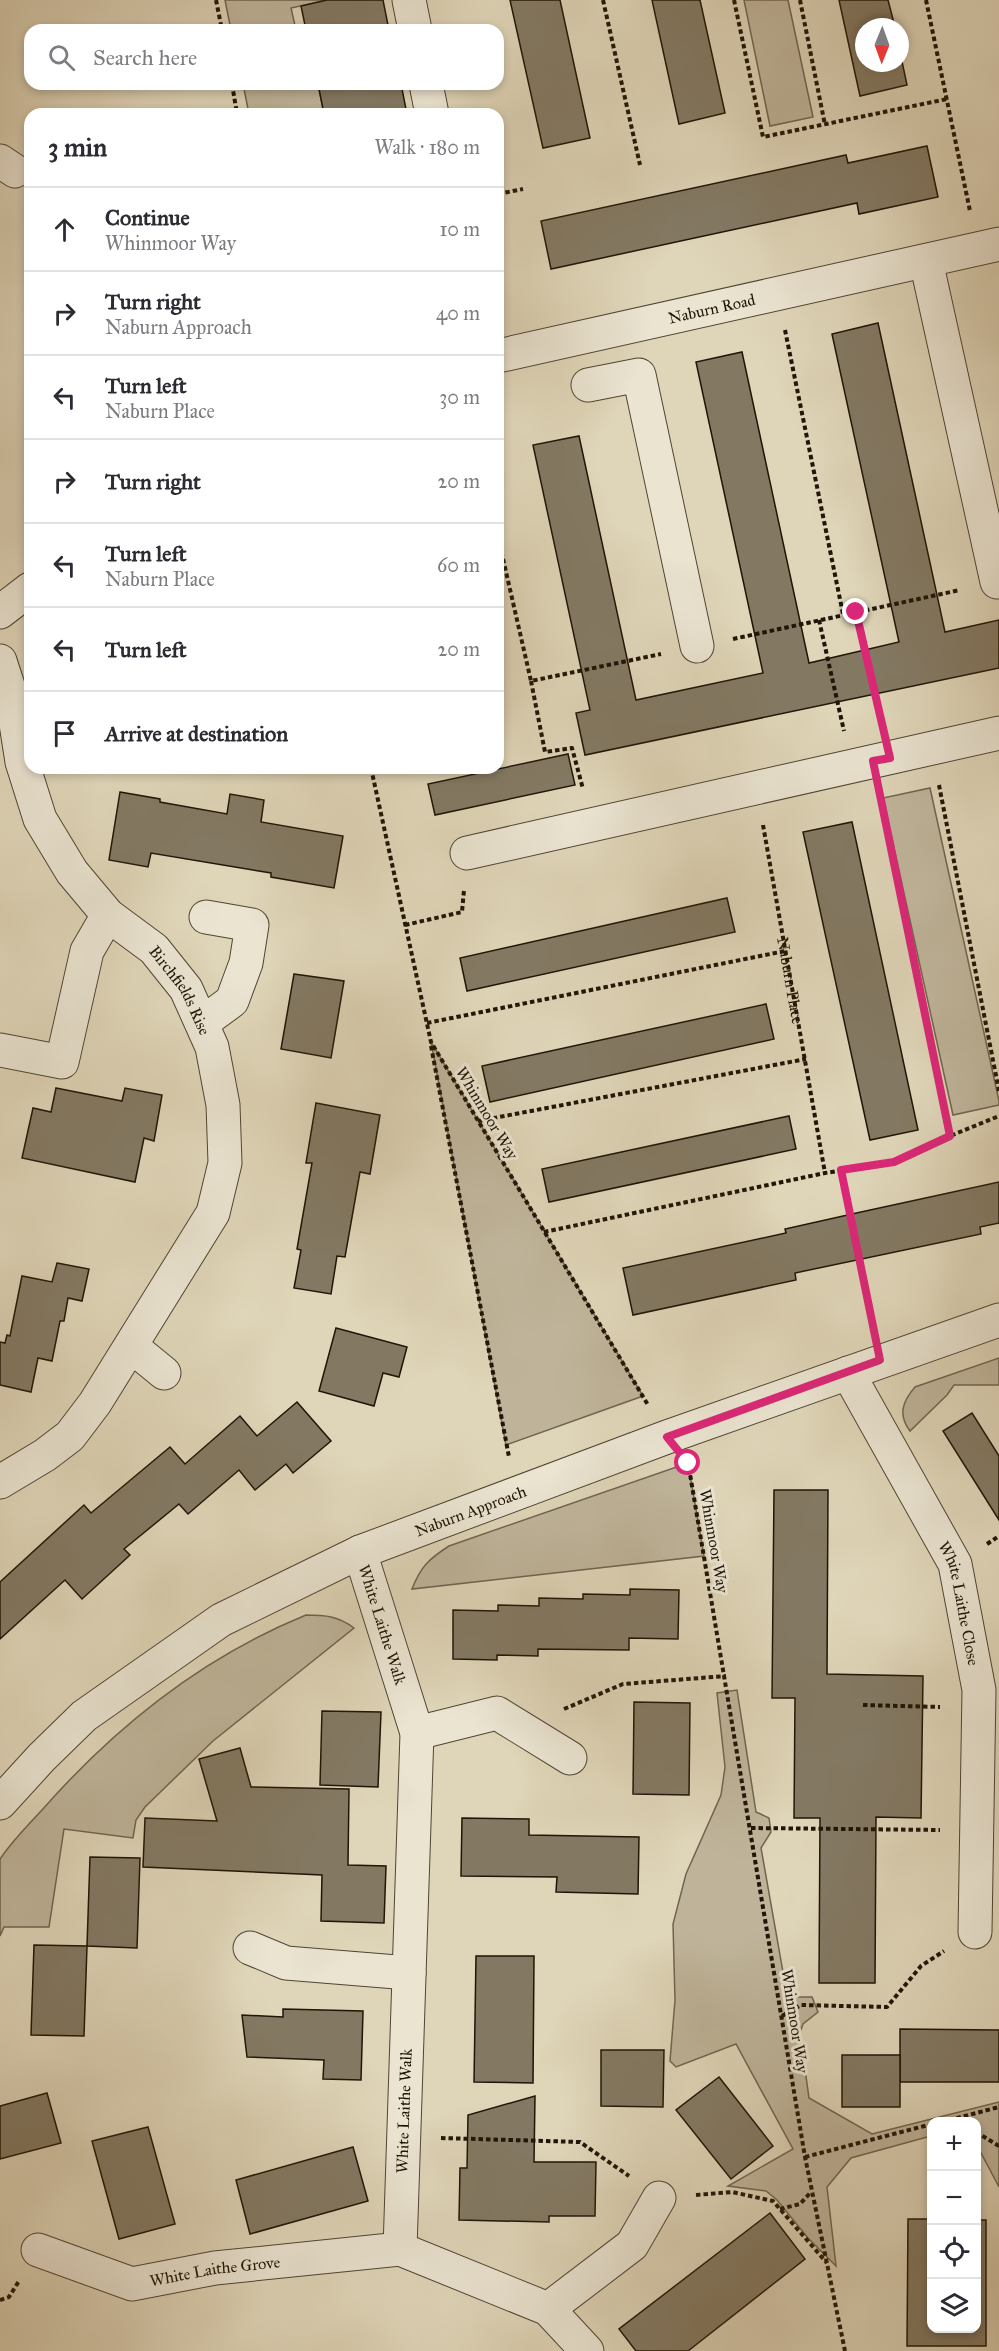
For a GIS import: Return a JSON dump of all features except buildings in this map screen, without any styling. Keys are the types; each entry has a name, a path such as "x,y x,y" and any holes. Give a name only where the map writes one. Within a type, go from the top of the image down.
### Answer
{"street":[{"path":"409,0 414,24"},
{"path":"427,90 431,108"},
{"name":"Naburn Road","path":"504,355 989,247"},
{"path":"926,261 997,582"},
{"path":"588,385 639,375 697,646"},
{"path":"0,612 24,594"},
{"name":"Birchfields Rise","path":"0,661 12,698 24,768"},
{"path":"467,853 999,733"},
{"name":"Birchfields Rise","path":"0,1482 45,1455 70,1436 95,1404 213,1213 225,1162 223,1105 212,1047 186,989 154,949 108,915 72,872 40,819 26,774"},
{"path":"0,1050 62,1062 87,951 108,915"},
{"path":"202,1023 232,1001 246,963 252,925 206,917"},
{"name":"Naburn Approach","path":"0,1803 84,1716 221,1620 360,1552 667,1437 880,1360 999,1320"},
{"path":"131,1346 164,1373"},
{"name":"White Laithe Close","path":"848,1373 955,1564 979,1690 977,1830 988,1878 975,1932"},
{"name":"White Laithe Walk","path":"360,1552 417,1733 400,2249"},
{"path":"417,1733 497,1713 570,1758"},
{"path":"250,1948 286,1963 409,1973"},
{"path":"548,2309 632,2245 659,2198"},
{"path":"400,2249 548,2309 587,2351"},
{"name":"White Laithe Grove","path":"38,2250 132,2284 215,2268 400,2249"}],"path":[{"path":"216,0 221,24"},
{"path":"603,0 640,165"},
{"path":"734,0 763,137 947,99"},
{"path":"800,0 825,125"},
{"path":"926,0 947,99 989,247"},
{"path":"233,90 236,108"},
{"path":"504,193 523,189"},
{"path":"778,294 843,614"},
{"path":"856,612 871,762 950,1136"},
{"path":"819,620 871,762"},
{"path":"531,681 545,752 572,748 593,824"},
{"path":"932,748 999,1091"},
{"name":"Whinmoor Way","path":"372,774 431,1042 667,1437 688,1463 726,1676 805,2157 845,2351"},
{"name":"Naburn Place","path":"756,788 825,1173"},
{"path":"405,924 462,912 467,853"},
{"path":"427,1023 785,951"},
{"path":"431,1042 516,1493"},
{"path":"478,1121 806,1059"},
{"path":"544,1232 825,1173 894,1162 999,1116"},
{"path":"841,1170 880,1360"},
{"path":"520,1727 623,1684 726,1676"},
{"path":"863,1705 979,1708"},
{"path":"751,1828 977,1830"},
{"path":"782,2016 801,2005 887,2007 921,1966 975,1932"},
{"path":"958,2117 999,2107"},
{"path":"805,2157 927,2125"},
{"path":"981,2135 999,2146"},
{"path":"779,2209 800,2204 812,2191"}],"shaded area":[{"path":"225,0 327,0 291,8 295,24 230,24"},
{"path":"744,0 788,0 813,117 770,126"},
{"path":"244,90 319,90 323,108 248,108"},
{"path":"930,788 999,1101 999,1105 953,1115 883,798"},
{"path":"431,1042 643,1396 506,1445"},
{"path":"999,1358 999,1385 954,1385 947,1395 910,1431 904,1419 903,1409 915,1387"},
{"path":"688,1463 704,1556 412,1589 426,1564 449,1546"},
{"path":"306,1615 331,1617 354,1628 213,1741 145,1807 136,1820 133,1838 64,1829 49,1927 4,1927 0,1936 0,1859 70,1780 130,1723 196,1673 268,1632"},
{"path":"737,1690 756,1812 769,1818 771,1832 761,1848 786,1989 794,1997 812,1997 818,2012 803,2024 800,2033 809,2098 872,2134 927,2120 927,2137 851,2158 827,2187 836,2266 808,2238 777,2200 766,2191 728,2186 793,2149 736,2044 676,2067 670,2061 675,2000 673,1924 686,1874 721,1795 725,1767 717,1693"},
{"path":"999,2102 999,2187 981,2153 981,2117 939,2117"}],"route":[{"path":"688,1463 667,1437 880,1360 841,1170 894,1162 950,1136 873,761 890,758 856,612"}]}
